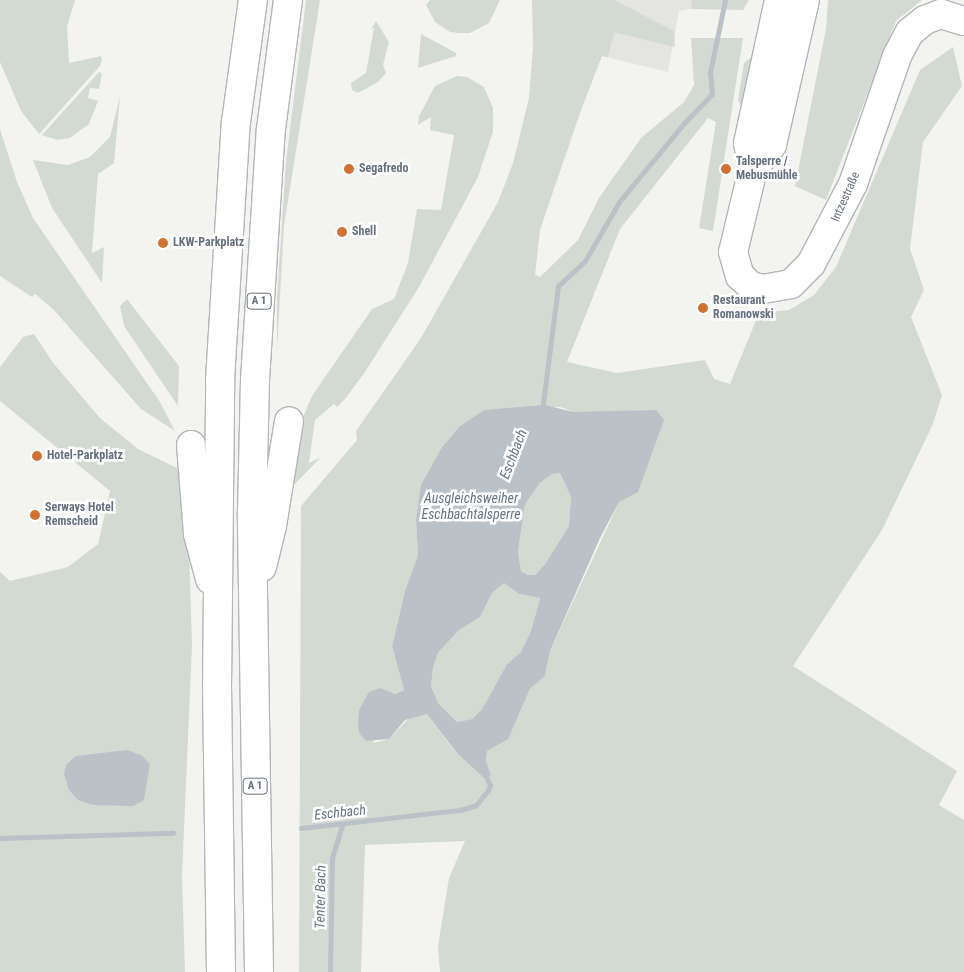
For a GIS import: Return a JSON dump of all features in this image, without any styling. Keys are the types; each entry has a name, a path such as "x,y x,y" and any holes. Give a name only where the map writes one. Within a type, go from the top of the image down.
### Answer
{"main road":[{"path":"221,972 217,688 220,370 236,122 253,0"},
{"name":"A 1","path":"259,972 253,604 255,389 262,246 271,129 288,0"},
{"path":"753,169 748,142 779,0"},
{"path":"753,169 772,145 805,0"},
{"name":"Intzestraße","path":"753,169 733,252 737,272 748,284 758,288 771,289 791,284 811,264 841,209 906,39 915,26 931,16 941,14 964,21"},
{"path":"253,604 272,526 289,421"},
{"path":"191,445 198,534 219,610"}],"shaded area":[{"path":"0,0 75,0 67,27 69,63 101,56 102,59 100,66 39,134 21,111 0,62"},
{"path":"306,0 320,0 284,226 277,351 277,298 286,161"},
{"path":"430,0 500,0 489,23 470,33 460,33 450,32 435,22 426,5"},
{"path":"532,0 614,0 674,31 675,47 614,32 608,57 602,56 580,113 540,230 535,275 540,277 578,240 599,198 641,138 684,102 694,85 691,38 743,38 713,231 699,228 716,122 708,118 620,229 567,362 617,373 705,360 714,379 730,384 759,313 789,310 814,295 836,267 920,70 953,47 962,86 923,142 910,249 924,290 911,317 942,395 933,424 882,530 793,666 957,771 939,805 964,820 964,972 440,972 438,946 449,878 465,841 365,845 361,972 299,972 301,506 357,440 356,431 421,338 498,202 513,163 529,98 533,48","holes":["560,407 574,412 597,413 656,410 619,502 550,651 545,676 530,689 508,738 487,751 486,762 456,753 427,714 411,716 389,739 373,743 386,691 395,694 404,690 392,646 405,591 418,555 416,520 442,447 460,426 484,410"]},
{"path":"594,0 692,0 691,9 679,11 668,72 602,56"},
{"path":"692,0 749,0 743,10 691,9"},
{"path":"828,0 922,0 896,21 826,200 795,186 826,29"},
{"path":"376,21 389,42 383,65 386,73 378,82 358,93 352,90 351,83 366,73 374,28 371,29"},
{"path":"421,34 456,53 456,56 418,68"},
{"path":"754,55 743,105 741,105 738,100 744,63"},
{"path":"99,72 102,74 99,89 90,88 88,98 98,101 89,124 70,138 57,140 42,135"},
{"path":"457,76 467,77 484,87 493,108 493,132 478,177 419,287 365,372 337,407 334,404 315,420 309,463 321,457 291,488 298,429 312,396 372,309 394,299 408,263 417,209 441,210 454,135 430,130 431,117 418,125 419,116 435,86"},
{"path":"120,96 114,163 98,174 92,253 104,247 102,283 52,208 33,160 68,165 90,157 110,137"},
{"path":"0,129 17,182 33,218 160,402 175,431 141,409 53,309 35,294 32,297 0,276"},
{"path":"127,299 179,366 178,406 124,326 120,306"},
{"path":"34,334 54,364 100,418 138,449 179,469 187,482 192,645 182,876 185,972 0,972 0,572 10,581 68,567 98,544 110,491 0,401 0,367 23,337"},
{"path":"560,473 571,497 569,526 545,564 535,575 529,575 521,571 518,552 525,504 540,483 552,474"},
{"path":"504,583 519,594 540,598 531,631 521,652 507,664 482,709 472,719 457,722 438,703 431,686 433,668 438,653 458,631 480,617 492,593"}],"water":[{"name":"Ausgleichsweiher Eschbachtalsperre","path":"544,405 574,412 656,410 664,420 638,492 619,502 600,538 550,651 545,676 530,689 508,739 487,751 486,762 491,775 484,778 456,752 427,714 405,720 389,739 366,741 359,733 358,723 359,710 369,692 380,688 395,694 404,690 392,646 405,591 418,555 416,520 421,485 442,447 460,426 484,410","holes":["560,473 571,497 569,526 545,564 535,575 528,575 521,571 518,552 525,504 540,483 552,474","504,583 519,594 540,598 531,631 521,652 507,664 482,709 472,719 457,722 438,703 431,686 433,668 438,653 458,631 480,617 492,593"]},
{"path":"127,750 141,755 150,764 144,800 133,806 93,805 78,800 69,790 64,774 66,765 76,756"}],"waterway":[{"name":"Eschbach","path":"542,411 558,286 585,261 619,202 685,122 712,94 710,72 725,0"},
{"name":"Eschbach","path":"301,828 460,810 476,805 488,790 490,785 484,772"},
{"name":"Tenter Bach","path":"330,972 332,858 342,825"},
{"name":"Eschbach","path":"0,838 173,833"}],"place":[{"name":"Segafredo","path":"349,169"},
{"name":"Talsperre / Mebusmühle","path":"726,169"},
{"name":"Shell","path":"342,232"},
{"name":"LKW-Parkplatz","path":"163,243"},
{"name":"Restaurant Romanowski","path":"703,308"},
{"name":"Hotel-Parkplatz","path":"37,456"},
{"name":"Serways Hotel Remscheid","path":"35,515"}]}
